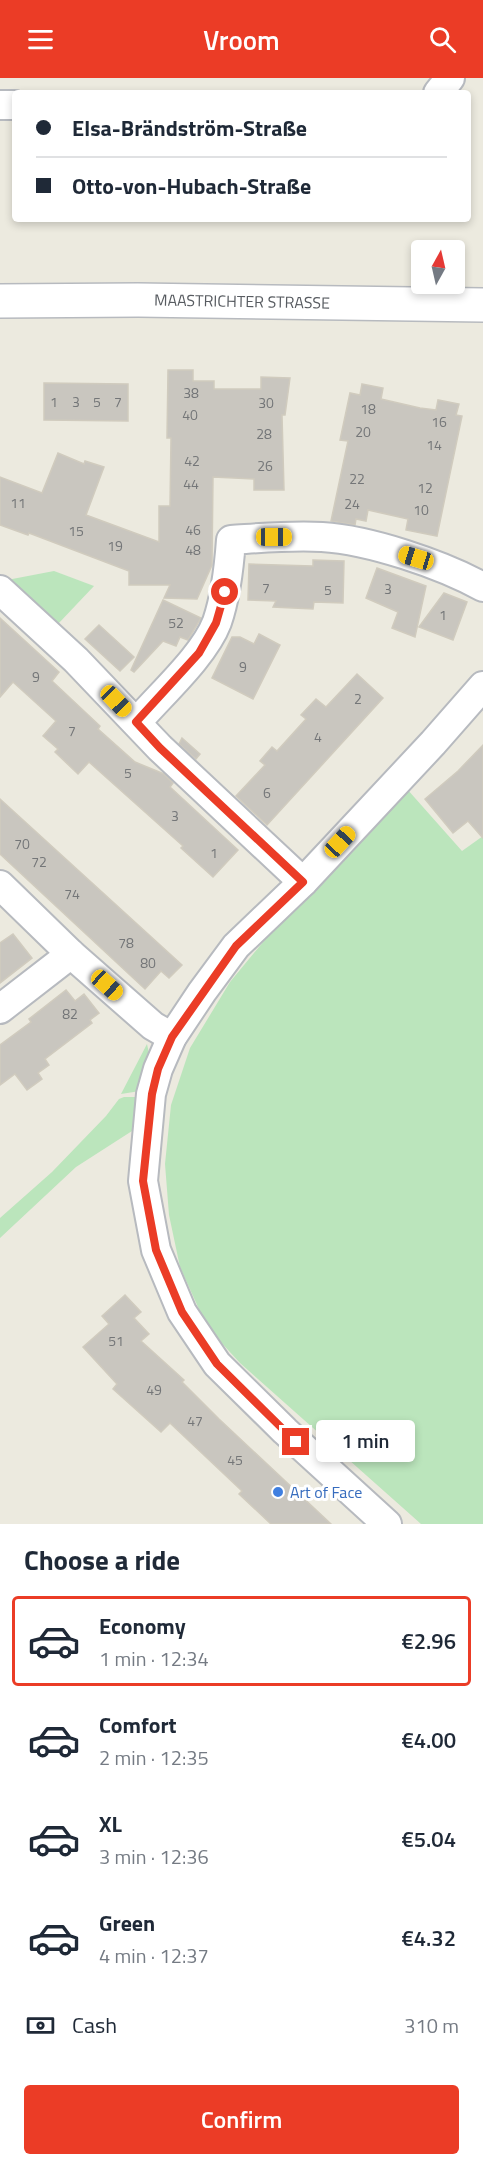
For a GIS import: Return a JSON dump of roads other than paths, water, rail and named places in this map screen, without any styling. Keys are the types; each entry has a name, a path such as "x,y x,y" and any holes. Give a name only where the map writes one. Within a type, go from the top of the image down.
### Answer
{"street":[{"path":"440,90 450,78"},
{"name":"MAASTRICHTER STRASSE","path":"0,301 150,300 483,305"},
{"path":"136,722 199,653 216,623 225,592 231,540 323,537 366,544 423,561 461,575 483,587"},
{"path":"0,590 76,660 160,748 303,882"},
{"path":"387,1524 285,1431 217,1364 182,1312 156,1250 143,1181 152,1094 158,1069 172,1037 236,946 303,882 433,744 483,686"},
{"path":"0,885 71,954 153,1026 172,1037"},
{"path":"0,1009 71,954"}],"place":[{"name":"Art of Face","path":"278,1492"}]}
